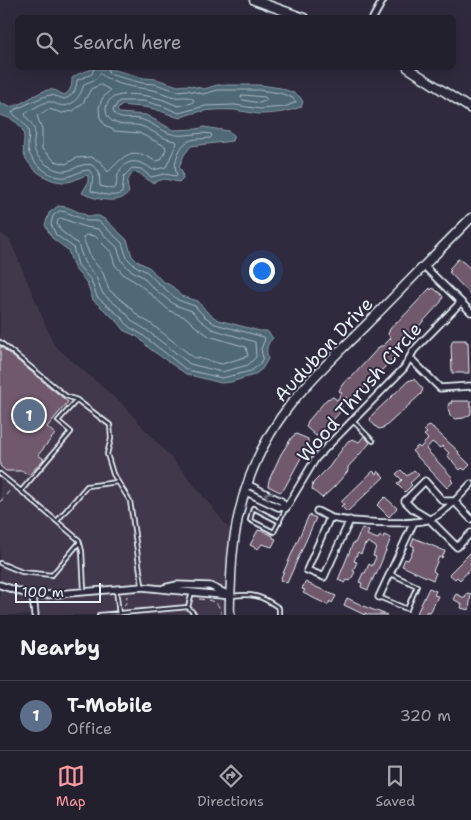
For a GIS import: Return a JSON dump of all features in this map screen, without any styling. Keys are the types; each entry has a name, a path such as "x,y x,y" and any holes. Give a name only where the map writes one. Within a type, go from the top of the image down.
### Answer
{"street":[{"path":"254,0 296,15"},
{"path":"375,15 383,0"},
{"path":"411,70 471,109"},
{"name":"Audubon Drive","path":"230,615 234,535 246,487 266,443 292,402 319,372 471,218"},
{"path":"424,266 471,312"},
{"name":"Wood Thrush Circle","path":"286,508 316,458 404,368 414,350 461,302"},
{"path":"410,358 440,388 471,386"},
{"path":"471,519 454,502 443,501 424,481 405,500 414,510 430,519 457,547 471,533"},
{"path":"317,511 330,517 350,520 414,522 430,519 442,512 471,484"},
{"path":"246,487 278,507 286,508"},
{"path":"330,517 307,570 324,577 350,520"},
{"path":"380,597 414,522"},
{"path":"0,585 33,596 142,587 231,596"},
{"path":"160,589 177,585 210,586 231,596"},
{"path":"33,596 35,615"}],"lane":[{"path":"0,342 66,396 77,400 110,425 112,439 107,454 113,474 130,501 142,587"},
{"path":"21,491 71,432 58,421 77,400"},
{"path":"352,421 373,441"},
{"path":"0,474 79,540 82,551 85,592"},
{"path":"57,521 87,486 118,482"},
{"path":"280,522 253,508 250,520 274,532 280,522 286,508"},
{"path":"0,563 22,572 52,575 79,542"},
{"path":"380,597 407,609 417,586 390,574"},
{"path":"116,589 119,614"},
{"path":"188,607 192,592"},
{"path":"231,596 256,595 279,608 280,615"},
{"path":"99,615 188,607"},
{"path":"188,607 195,615"}],"path":[{"path":"0,502 14,485"},
{"path":"123,606 126,603 127,596"},
{"path":"196,599 216,602 221,615"}],"shaded area":[{"path":"0,233 10,240 54,345 121,403 183,471 234,535 230,615 0,615"}],"water":[{"path":"89,70 115,70 178,86 188,85 204,89 217,85 260,85 281,88 296,94 303,102 301,107 275,113 258,114 235,110 214,110 193,113 180,118 150,108 122,105 117,110 119,113 146,115 173,130 204,127 228,131 234,135 232,141 191,146 184,155 179,167 183,178 179,182 164,179 152,183 139,173 134,172 127,184 129,192 120,199 107,200 82,193 88,183 88,175 69,182 60,182 42,175 32,167 25,157 22,128 12,120 0,115 0,102 7,106 17,105 48,90 55,90 64,95 71,88 72,78"},
{"path":"58,206 67,207 88,216 99,216 106,220 127,240 132,256 137,261 150,268 161,280 173,287 181,296 198,301 207,312 218,320 260,331 267,331 273,338 268,345 268,359 262,369 254,375 221,383 186,374 150,349 138,337 125,331 118,322 93,300 87,283 74,268 68,250 52,238 45,225 49,213"}],"building":[{"path":"458,259 471,269 471,295 449,272 451,271 449,269"},
{"path":"430,288 441,294 443,297 441,302 419,326 416,326 391,350 395,354 394,357 371,382 354,398 349,400 346,397 340,404 342,406 340,412 321,434 316,436 306,427 308,421 327,399 333,397 337,400 342,393 339,391 342,385 348,378 351,378 380,346 383,346 391,338 388,334 390,329"},
{"path":"453,340 466,340 468,342 469,373 452,373 451,345"},
{"path":"0,346 68,402 47,427 55,434 38,455 44,459 29,475 22,471 6,471 0,466"},
{"path":"414,379 423,389 421,394 385,427 377,428 370,420 372,415 408,381"},
{"path":"451,401 471,401 471,414 464,418 455,419 450,416 448,407 449,403 452,403"},
{"path":"430,425 470,465 465,470 462,468 460,470 442,446 440,448 432,442 426,449 453,478 451,480 453,482 447,488 412,451 418,446 420,448 428,439 424,435 427,433 424,430"},
{"path":"296,434 308,439 308,445 284,489 280,492 268,486 269,480 281,454"},
{"path":"364,436 370,443 348,467 348,471 322,498 312,489 313,483 329,467 348,441 353,439 359,442"},
{"path":"401,470 407,476 414,470 419,475 410,483 412,485 405,492 397,484 402,480 396,474"},
{"path":"373,471 376,474 378,471 384,477 347,512 341,506 344,504 341,502"},
{"path":"385,497 397,508 389,517 377,505"},
{"path":"309,515 316,518 287,583 280,580"},
{"path":"362,528 369,531 367,535 378,539 380,536 383,538 384,535 391,538 368,590 361,587 362,583 359,582 369,564 372,566 376,557 373,556 376,547 368,542 365,544 361,554 358,552 354,561 357,562 353,571 355,572 350,581 347,580 345,583 338,580 353,543 355,543"},
{"path":"258,530 276,539 272,547 262,544 258,549 250,545"},
{"path":"414,538 445,551 442,558 439,557 433,571 436,573 433,580 402,566 405,559 408,560 414,549 414,546 411,545"},
{"path":"471,552 471,568 460,580 457,577 455,579 449,574"},
{"path":"305,582 336,596 332,603 330,601 328,605 303,593 305,590 302,589"},
{"path":"429,588 436,591 434,595 438,596 430,613 427,611 425,615 416,615"},
{"path":"467,593 471,594 469,610 461,608 462,604 453,599 456,594 465,598"},
{"path":"347,598 387,615 369,615 365,613 365,615 344,605"}],"place":[{"name":"T-Mobile","path":"29,415"}]}
